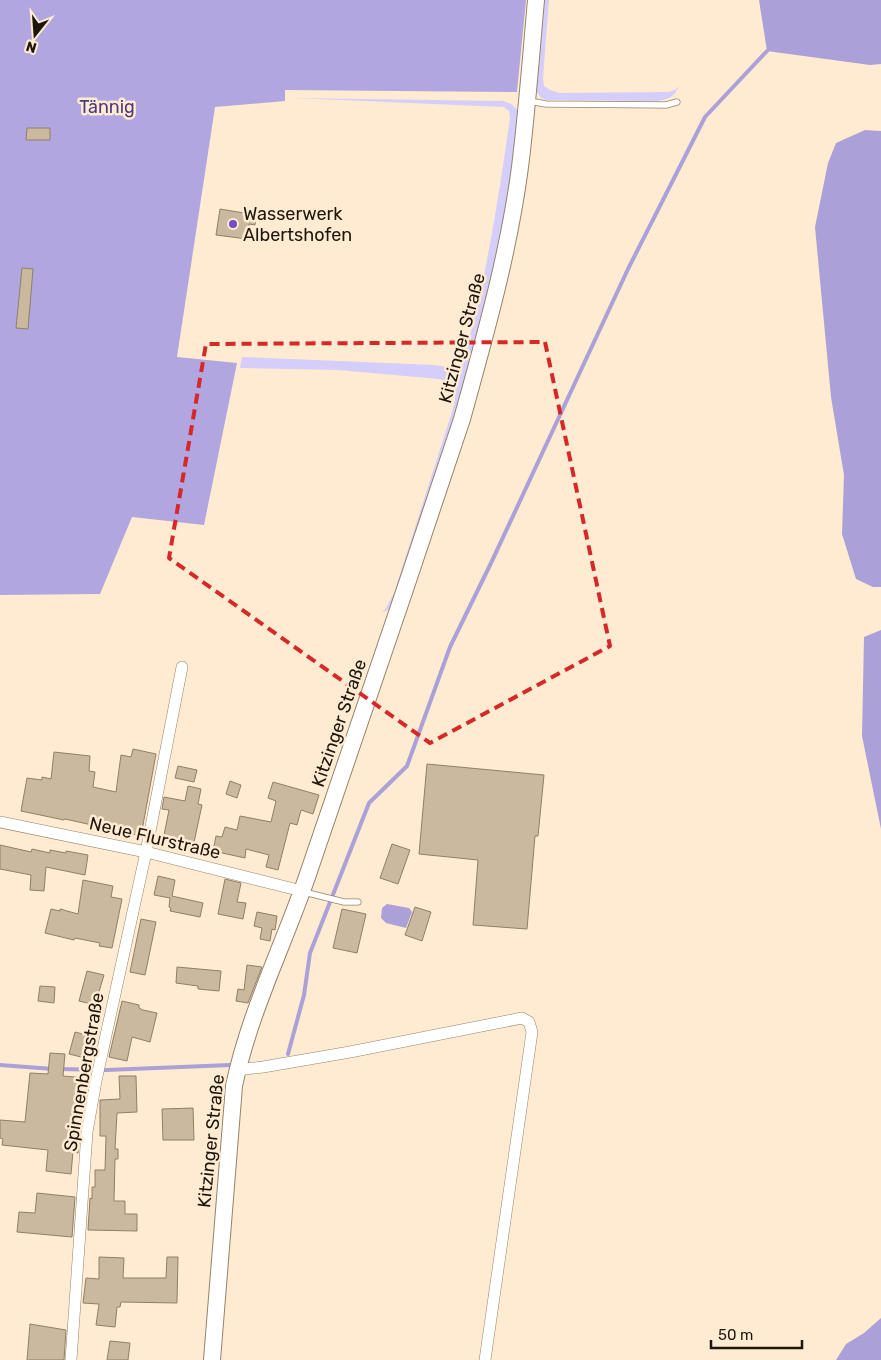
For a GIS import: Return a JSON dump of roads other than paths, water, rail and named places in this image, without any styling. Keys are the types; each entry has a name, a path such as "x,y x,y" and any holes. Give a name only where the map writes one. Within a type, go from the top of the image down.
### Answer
{"street":[{"name":"Kitzinger Straße","path":"212,1360 234,1086 237,1070 246,1037 309,893 476,368 504,256 520,168 536,0"},
{"name":"Spinnenbergstraße","path":"71,1360 87,1132 96,1081 146,852 182,667"},
{"name":"Neue Flurstraße","path":"0,822 146,852 309,893"},
{"path":"237,1070 263,1068 522,1018 529,1022 532,1032 485,1360"}],"lane":[{"path":"527,100 546,104 666,106 677,102"},
{"path":"309,893 344,902 358,902"}],"waterway":[{"path":"288,1054 304,995 310,953 369,803 407,766 450,647 628,269 705,117 767,51"},
{"path":"0,1065 53,1069"},
{"path":"60,1069 107,1070 230,1065"}],"place":[{"name":"Wasserwerk Albertshofen","path":"233,224"}],"park label":[{"name":"Tännig","path":"107,107"}]}
